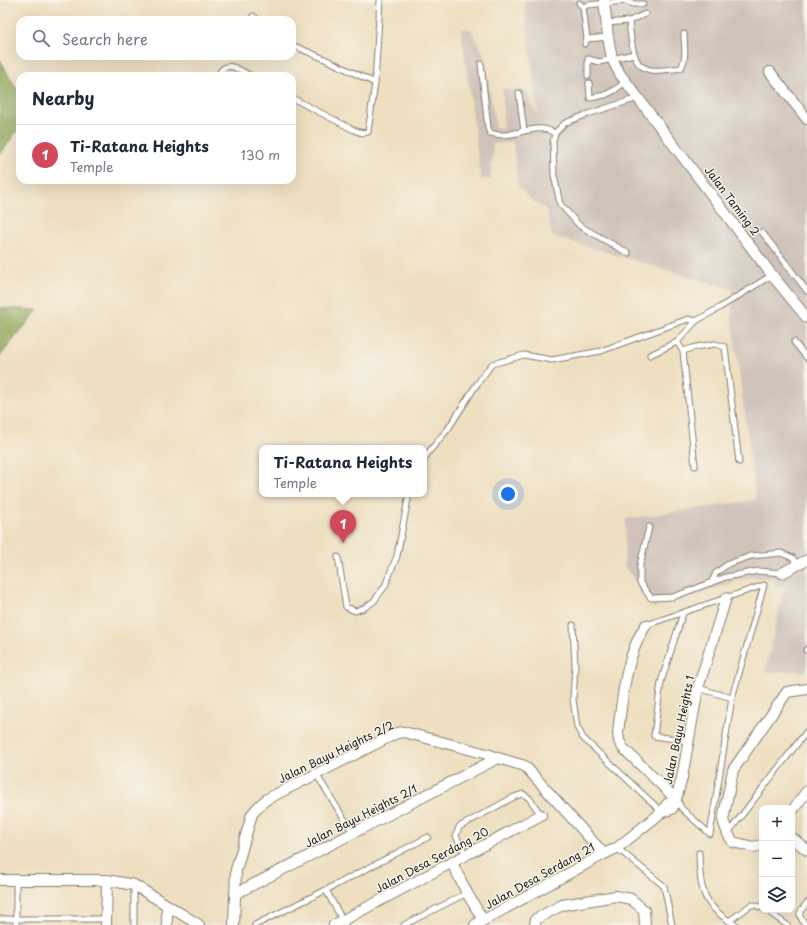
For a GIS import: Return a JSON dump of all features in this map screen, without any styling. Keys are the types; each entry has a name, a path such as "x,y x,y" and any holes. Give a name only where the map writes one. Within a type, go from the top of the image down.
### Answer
{"street":[{"name":"Jalan Taming 2","path":"604,2 612,59 625,82 639,98 772,275 807,318"},
{"path":"770,72 807,119"},
{"path":"782,573 807,560"},
{"name":"Jalan Bayu Heights 1","path":"676,799 682,778 698,688 726,598"},
{"path":"646,625 638,638 626,675 618,733 619,741 623,748 676,799"},
{"path":"759,846 753,847 733,842 728,834 723,820 734,770 788,692 807,689"},
{"name":"Jalan Bayu Heights 2/2","path":"234,925 236,870 252,814 260,804 267,799 397,733 404,732 487,754 525,766 604,854"},
{"name":"Jalan Bayu Heights 2/1","path":"235,894 498,758"},
{"path":"795,807 807,791"},
{"name":"Jalan Desa Serdang 21","path":"479,923 617,848 662,812 672,809 676,799"},
{"name":"Jalan Desa Serdang 20","path":"341,924 541,815"},
{"path":"795,840 807,850"},
{"path":"452,863 467,892 479,923"},
{"path":"0,880 106,880 134,885 198,925"},
{"path":"106,880 106,922"},
{"path":"535,925 536,919 562,905 616,896 631,899 644,910 645,925"},
{"path":"167,905 167,925"}],"lane":[{"path":"296,100 354,130 364,134 368,132 375,83 380,0"},
{"path":"583,7 604,2 625,0 633,4 643,4"},
{"path":"579,3 583,7 586,42 608,37"},
{"path":"606,23 629,21 645,14"},
{"path":"629,21 634,54 639,64 649,70 674,70 681,68 684,63 685,55 684,34"},
{"path":"296,47 375,83"},
{"path":"588,76 588,59 598,62 634,54"},
{"path":"481,64 488,128 490,133 496,135 509,134 540,129 549,129 555,132"},
{"path":"220,72 227,66 233,67 240,72"},
{"path":"589,83 590,98 605,95 615,90 625,82"},
{"path":"519,93 524,132"},
{"path":"628,253 580,226 560,204 554,175 553,142 555,132 565,123 639,98"},
{"path":"762,232 807,291"},
{"path":"650,355 677,342 696,321 772,275"},
{"path":"427,455 448,429 477,384 492,364 524,355 552,360 601,351 688,319 696,321"},
{"path":"677,342 683,351 695,466"},
{"path":"794,342 807,358"},
{"path":"683,351 715,344 725,347 739,462"},
{"path":"338,558 346,606 355,611 364,608 374,601 385,586 397,556 408,497"},
{"path":"649,527 640,565 640,583 651,598 673,597 726,576 758,571 782,573"},
{"path":"711,583 716,573 728,564 751,556 780,553 792,558 797,565"},
{"path":"646,625 764,585 732,698 710,834 682,809 676,799"},
{"path":"683,613 661,682 654,736 688,741"},
{"path":"573,625 575,666 573,699 576,727 583,738 662,812"},
{"path":"698,688 732,698"},
{"path":"728,834 807,732"},
{"path":"316,774 353,833"},
{"path":"466,855 456,836 459,826 514,797 523,794 530,798 541,815"},
{"path":"255,925 428,837"},
{"path":"617,848 664,886 672,925"},
{"path":"699,853 700,877 705,897 714,910 725,919 736,925"},
{"path":"16,880 16,922"},
{"path":"134,885 134,925"},
{"path":"326,890 341,924"},
{"path":"404,925 467,892"},
{"path":"806,925 800,919 799,914 807,904"},
{"path":"729,921 751,905 759,907"},
{"path":"770,913 787,925"},
{"path":"0,919 16,922 106,922"}],"shaded area":[{"path":"524,0 807,0 807,671 765,672 785,585 775,587 775,578 747,578 675,601 649,601 624,566 626,519 756,500 732,318 732,289 552,236 546,209 530,199 518,186 513,142 493,144 491,179 481,179 461,29 471,29 484,55 496,128 503,128 503,89 526,90 538,117"}],"green space":[{"path":"0,60 16,88 16,132 0,155"},
{"path":"0,308 38,310 0,356"}],"place":[{"name":"Ti-Ratana Heights","path":"343,543"}]}
